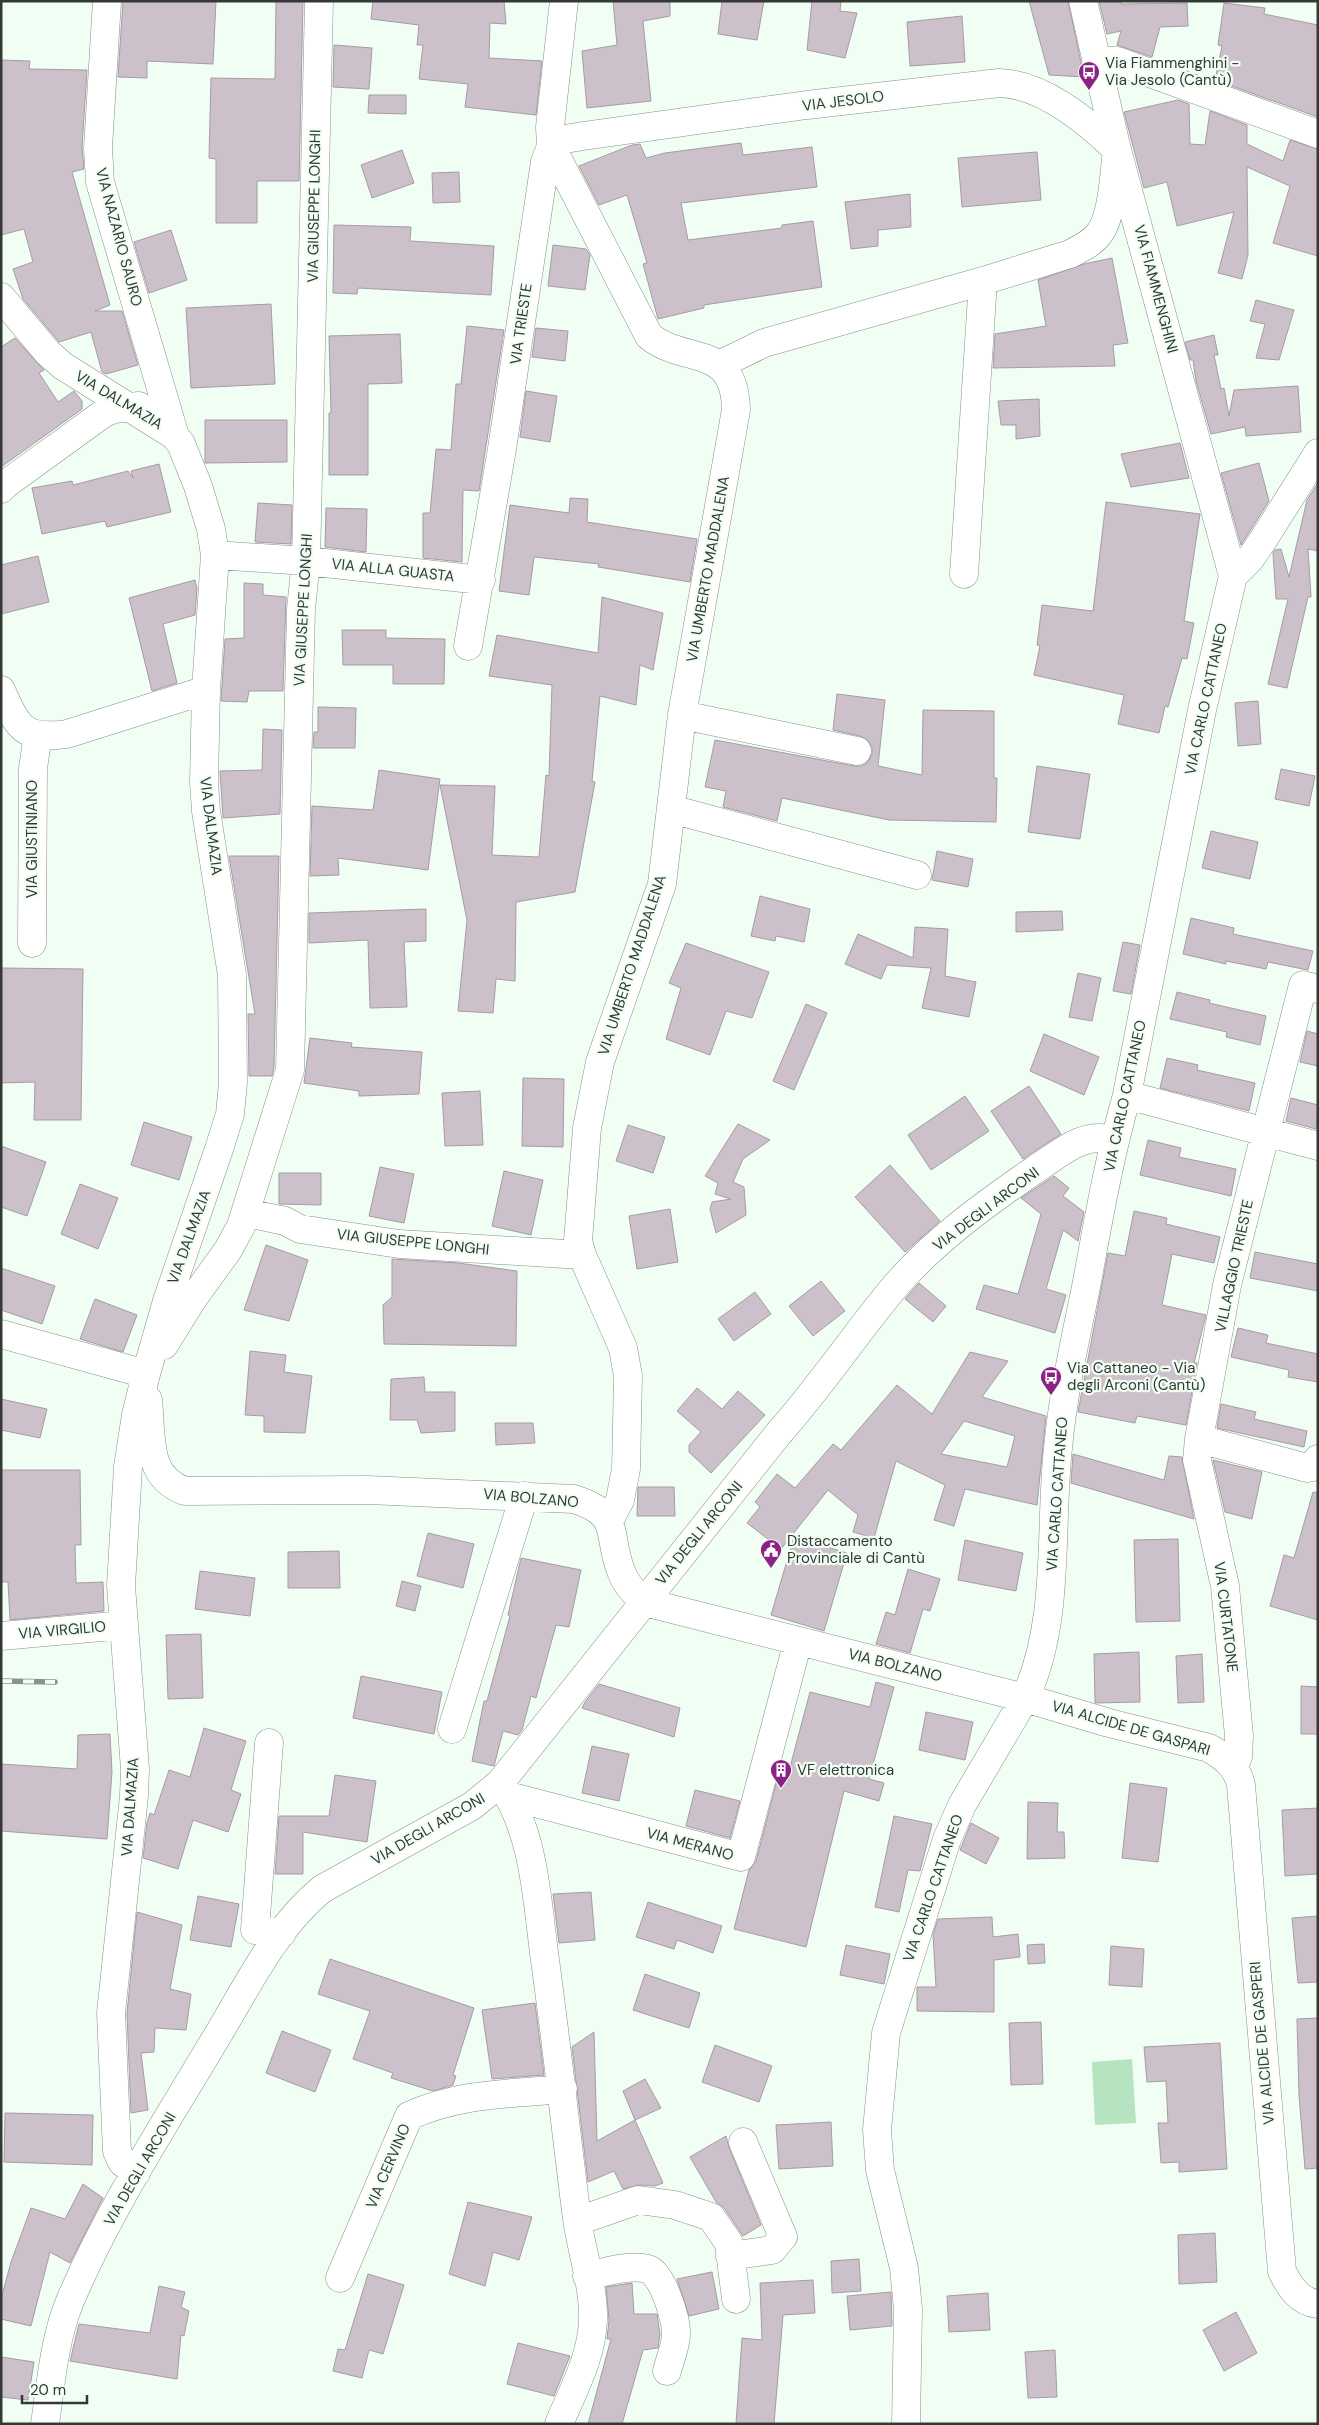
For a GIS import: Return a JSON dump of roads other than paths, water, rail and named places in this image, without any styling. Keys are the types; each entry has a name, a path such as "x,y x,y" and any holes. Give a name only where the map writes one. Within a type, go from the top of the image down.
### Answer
{"street":[{"name":"VIA NAZARIO SAURO","path":"106,1 98,166 100,182 175,436"},
{"name":"VIA GIUSEPPE LONGHI","path":"146,1374 187,1308 228,1250 247,1213 290,1070 301,609 306,560 319,1"},
{"name":"VIA TRIESTE","path":"468,646 481,580 545,162 551,146 550,127 564,1"},
{"name":"VIA FIAMMENGHINI","path":"1083,1 1096,65 1117,150 1232,576"},
{"path":"1096,65 1103,61 1117,61 1318,134"},
{"name":"VIA JESOLO","path":"551,146 565,139 583,136 787,108 1012,83 1024,86 1053,102 1095,129 1117,150"},
{"path":"551,146 649,336 662,345 712,360 722,369 779,340 877,310 983,281 1070,254 1084,247 1100,234 1108,213 1117,150"},
{"path":"964,574 983,281"},
{"name":"VIA DALMAZIA","path":"1,297 48,353 63,366 129,408 170,430 175,436 181,444 198,486 211,529 215,555 206,690 204,782 206,811 232,974 233,1083 230,1114 167,1301 136,1415 128,1467 120,1586 134,1745 134,1796 111,2013 117,2151 122,2162 136,2173"},
{"name":"VIA UMBERTO MADDALENA","path":"609,1520 620,1500 626,1469 628,1376 623,1348 582,1256 578,1241 587,1128 600,1062 662,884 682,715 736,410 734,391 722,369"},
{"path":"1,489 104,413 114,409 129,408 147,403 154,398 158,390 159,381"},
{"path":"1232,576 1250,559 1318,453"},
{"name":"VIA ALLA GUASTA","path":"215,555 306,560 481,580"},
{"name":"VIA CARLO CATTANEO","path":"906,2424 908,2309 904,2268 880,2170 877,2130 886,2033 947,1839 962,1805 1025,1698 1032,1682 1043,1641 1050,1595 1058,1447 1068,1380 1114,1140 1127,1094 1202,710 1232,576"},
{"path":"1,690 8,727 22,728 32,734 50,736 67,734 206,690"},
{"path":"682,715 857,751"},
{"name":"VIA GIUSTINIANO","path":"32,943 33,768 38,735"},
{"path":"671,809 917,874"},
{"name":"VILLAGGIO TRIESTE","path":"1199,1439 1227,1285 1303,985 1318,989"},
{"path":"1127,1094 1265,1130 1318,1146"},
{"name":"VIA DEGLI ARCONI","path":"45,2424 55,2355 69,2302 136,2173 260,1966 304,1904 322,1889 505,1789 644,1602 779,1433 823,1382 892,1290 922,1258 984,1206 1081,1140 1098,1137 1114,1140"},
{"name":"VIA GIUSEPPE LONGHI","path":"247,1213 285,1221 300,1229 400,1244 582,1256"},
{"path":"1,1334 146,1374"},
{"name":"VIA BOLZANO","path":"146,1374 156,1467 165,1481 184,1491 377,1490 574,1499 590,1504 602,1512 609,1520"},
{"path":"1199,1439 1307,1468 1313,1467 1318,1459"},
{"name":"VIA CURTATONE","path":"1199,1439 1197,1460 1225,1586 1239,1736 1238,1757 1232,1766"},
{"path":"452,1729 524,1496"},
{"path":"609,1520 621,1571 627,1583 644,1602"},
{"name":"VIA BOLZANO","path":"644,1602 1025,1698"},
{"name":"VIA VIRGILIO","path":"1,1636 124,1625"},
{"name":"VIA MERANO","path":"505,1789 741,1857 798,1641"},
{"name":"VIA ALCIDE DE GASPARI","path":"1025,1698 1110,1723 1209,1748 1221,1755 1232,1766"},
{"path":"269,1743 255,1930 282,1933"},
{"name":"VIA ALCIDE DE GASPERI","path":"1232,1766 1239,1775 1241,1785 1279,2255 1282,2271 1288,2285 1299,2296 1310,2303 1318,2304"},
{"path":"505,1789 523,1830 531,1867 563,2089 578,2221 592,2305 592,2338 581,2372 559,2424"},
{"name":"VIA CERVINO","path":"340,2278 409,2116 459,2098 563,2089"},
{"path":"730,2256 772,2250 783,2237 743,2142"},
{"path":"578,2221 638,2200 675,2205 711,2217 729,2243 736,2299"},
{"path":"587,2276 636,2268 654,2272 668,2302 676,2334 668,2371"}],"railway":[{"path":"1,1681 55,1682"}],"place":[{"name":"Via Fiammenghini - Via Jesolo (Cantù)","path":"1089,91"},
{"name":"Via Cattaneo - Via degli Arconi (Cantù)","path":"1051,1396"},
{"name":"Distaccamento Provinciale di Cantù","path":"771,1569"},
{"name":"VF elettronica","path":"781,1789"}]}
